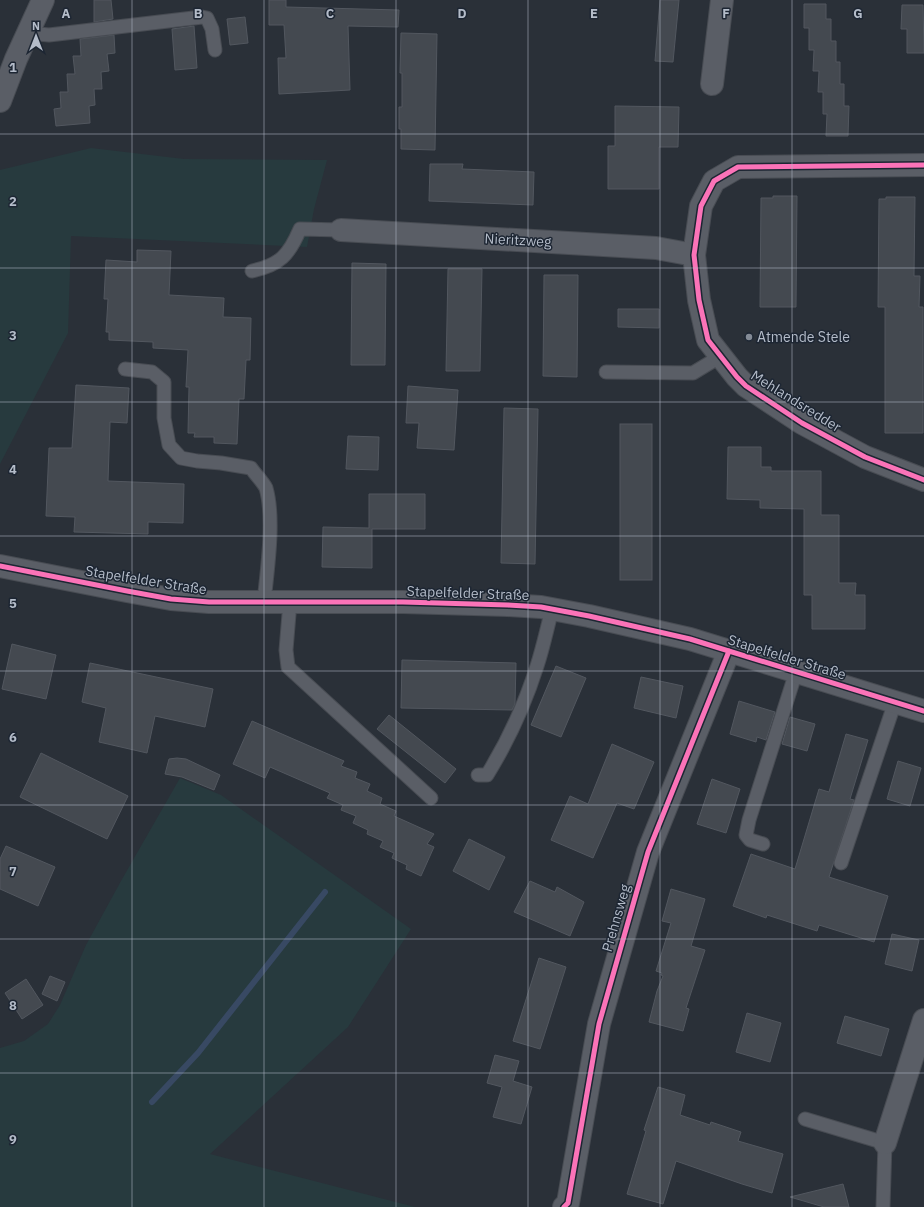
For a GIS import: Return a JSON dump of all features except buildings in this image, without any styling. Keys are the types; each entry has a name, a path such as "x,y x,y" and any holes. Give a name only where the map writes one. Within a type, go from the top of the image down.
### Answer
{"street":[{"path":"0,101 16,59 43,0"},
{"path":"712,84 722,0"},
{"name":"Mehlandsredder","path":"924,165 738,167 714,181 701,206 694,255 699,300 708,340 746,386 802,423 865,457 924,480"},
{"name":"Nieritzweg","path":"341,230 656,248 694,255"},
{"name":"Stapelfelder Straße","path":"0,566 120,590 209,602 403,602 525,605 589,616 690,639 924,711"},
{"name":"Prehnsweg","path":"571,1206 599,1024 648,852 729,651"},
{"path":"885,1143 924,1020"}],"lane":[{"path":"28,33 49,35 202,17 207,18 212,29 215,50"},
{"path":"252,271 268,267 284,257 300,229 341,230"},
{"path":"606,372 693,373 721,356"},
{"path":"125,369 152,372 164,382 164,418 169,445 182,458 251,468 265,487 270,522 269,553 264,602"},
{"path":"290,602 286,650 288,667 431,798"},
{"path":"478,775 487,775 502,750 525,699 538,665 552,610"},
{"path":"763,844 750,840 746,835 749,820 796,672"},
{"path":"841,863 895,702"},
{"path":"805,1119 885,1143 883,1207"}],"green space":[{"path":"91,148 184,159 327,160 314,209 307,247 71,236 68,333 0,464 0,170"},
{"path":"180,778 221,795 411,929 348,1027 210,1154 415,1207 0,1207 0,1048 24,1041 48,1024 60,1005 86,945"}],"waterway":[{"path":"152,1102 198,1053 325,892"}],"cycle path":[{"path":"924,165 738,167 714,181 701,206 694,255 699,300 708,340 737,377 746,386 802,423 865,457 924,480"},
{"path":"0,566 171,599 209,602 403,602 541,607 589,616 690,639 924,711"},
{"path":"564,1207 568,1203 599,1024 648,852 729,651"}],"place":[{"name":"Atmende Stele","path":"749,337"}]}
